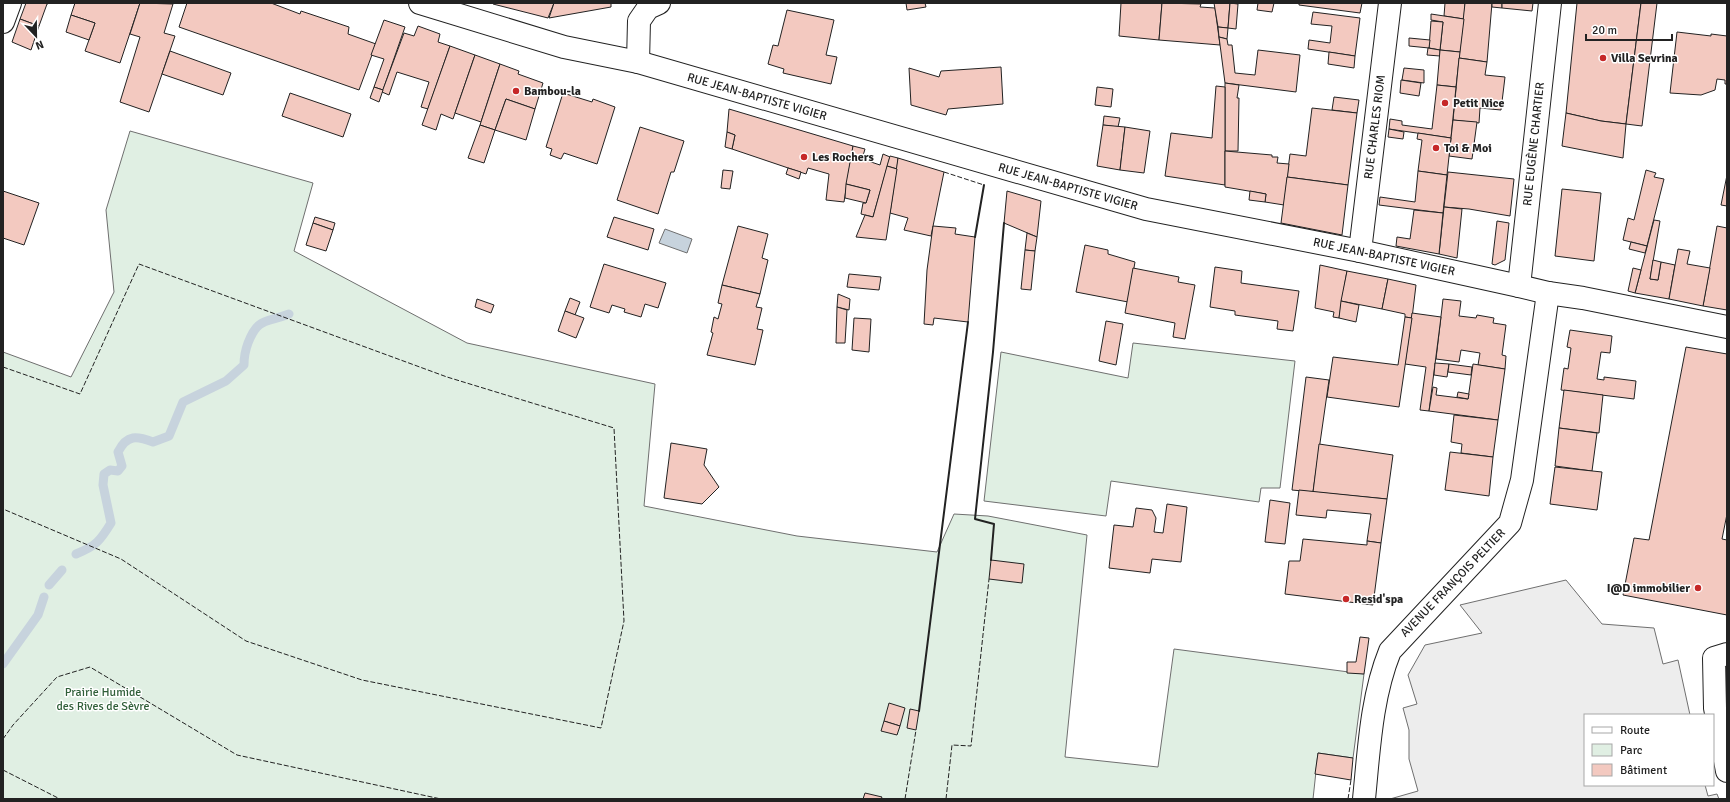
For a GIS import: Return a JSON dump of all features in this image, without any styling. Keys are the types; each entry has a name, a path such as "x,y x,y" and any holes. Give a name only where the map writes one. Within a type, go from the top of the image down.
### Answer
{"street":[{"path":"3,22 10,3"},
{"name":"RUE JEAN-BAPTISTE VIGIER","path":"420,3 564,47 638,62 1146,209 1360,251 1548,293 1583,298 1727,327"},
{"name":"RUE CHARLES RIOM","path":"1360,251 1390,3"},
{"name":"RUE EUGÈNE CHARTIER","path":"1519,286 1550,3"},
{"path":"638,62 639,20 650,5"},
{"name":"AVENUE FRANÇOIS PELTIER","path":"1364,799 1377,694 1382,672 1390,651 1510,523 1522,480 1548,293"},
{"path":"1721,656 1715,708 1727,770"}],"green space":[{"name":"Prairie Humide des Rives de Sèvre","path":"130,131 313,183 294,251 467,343 655,384 644,506 797,536 937,552 954,514 988,516 1087,535 1065,757 1158,767 1174,649 1364,674 1353,758 1318,753 1313,799 3,799 3,352 71,377 114,292 106,210"},
{"path":"1133,343 1295,361 1280,488 1261,488 1259,502 1111,481 1106,516 984,501 1001,352 1128,378"}],"shaded area":[{"path":"665,229 692,239 687,253 659,243"},
{"path":"1566,580 1602,624 1654,628 1663,664 1678,660 1690,714 1584,714 1584,786 1705,786 1708,796 1717,794 1719,799 1390,799 1418,791 1409,759 1409,730 1403,708 1417,704 1408,675 1425,645 1482,633 1460,605"}],"building":[{"path":"26,3 50,3 47,4 39,26 20,19"},
{"path":"75,3 140,3 120,63 85,51 95,23 71,15"},
{"path":"140,3 173,4 164,33 175,36 149,112 120,102 140,37 130,34"},
{"path":"187,3 271,3 300,14 301,11 349,27 348,34 376,44 359,90 179,27"},
{"path":"493,3 554,3 548,18 493,4"},
{"path":"554,3 611,3 611,7 549,18"},
{"path":"906,3 925,3 926,7 907,10"},
{"path":"1121,3 1162,3 1159,40 1119,36"},
{"path":"1162,3 1201,4 1200,7 1215,8 1220,45 1159,40"},
{"path":"1214,3 1230,3 1228,28 1218,27"},
{"path":"1230,3 1238,4 1236,29 1228,28"},
{"path":"1258,3 1274,3 1272,12 1257,10"},
{"path":"1299,3 1362,3 1360,13 1299,5"},
{"path":"1445,3 1465,3 1464,19 1444,16"},
{"path":"1465,3 1492,3 1487,62 1459,58"},
{"path":"1492,3 1502,3 1502,8 1492,7"},
{"path":"1502,3 1533,3 1532,11 1502,8"},
{"name":"Villa Sevrina","path":"1577,3 1641,3 1626,124 1601,121 1566,113"},
{"path":"1641,3 1657,3 1642,126 1626,124"},
{"path":"787,10 834,20 826,55 837,57 831,84 783,73 784,69 768,64 773,45 778,46"},
{"path":"1313,12 1360,18 1355,56 1308,49 1309,40 1330,43 1332,26 1311,24"},
{"path":"1431,14 1464,19 1460,52 1440,50 1443,22 1431,20"},
{"path":"71,15 95,23 89,40 66,32"},
{"path":"20,19 39,26 31,50 12,42"},
{"path":"384,20 405,27 383,90 374,87 384,59 371,55"},
{"path":"1431,21 1443,22 1440,50 1429,48"},
{"path":"418,26 440,34 438,42 450,46 428,109 421,107 429,82 397,72 389,95 382,92 404,33 414,36"},
{"path":"1218,27 1228,28 1227,39 1219,37"},
{"path":"1677,32 1711,36 1711,34 1727,36 1727,84 1725,84 1725,80 1717,79 1715,90 1701,95 1670,93"},
{"path":"1219,37 1227,39 1228,45 1232,45 1235,73 1255,75 1258,50 1300,55 1296,92 1225,83"},
{"path":"1409,38 1430,40 1429,48 1409,46"},
{"path":"450,46 475,55 453,119 441,114 436,130 422,125"},
{"path":"1428,48 1440,50 1440,56 1427,55"},
{"path":"1440,50 1460,52 1456,87 1437,85"},
{"path":"170,51 231,73 223,95 162,74"},
{"path":"1329,52 1355,56 1354,68 1328,64"},
{"path":"475,55 500,64 481,122 455,113"},
{"path":"1459,58 1487,62 1485,75 1505,77 1501,110 1480,108 1479,123 1453,120"},
{"name":"Bambou-la","path":"500,64 519,71 518,74 543,83 535,109 506,99 495,130 480,125"},
{"path":"1001,67 1003,104 948,109 946,115 911,105 909,68 939,77 941,71"},
{"path":"1404,68 1424,70 1424,83 1402,80"},
{"path":"1401,80 1421,83 1419,96 1400,93"},
{"path":"1225,83 1239,85 1237,98 1239,98 1238,151 1225,151"},
{"name":"Petit Nice","path":"1437,85 1456,87 1451,138 1389,129 1390,119 1402,121 1402,125 1432,129"},
{"path":"1216,86 1225,87 1225,185 1165,176 1171,133 1212,138"},
{"path":"374,87 383,90 379,102 370,98"},
{"path":"1097,87 1113,89 1111,107 1095,105"},
{"path":"290,93 351,114 343,137 282,116"},
{"path":"563,93 592,102 593,99 615,107 597,164 564,153 561,159 550,155 552,149 546,147"},
{"path":"1334,97 1359,100 1357,113 1332,110"},
{"path":"506,99 535,109 526,140 495,130"},
{"path":"1312,108 1357,113 1348,185 1287,177 1290,154 1306,156"},
{"name":"Les Rochers","path":"729,109 853,146 844,202 826,200 829,174 808,168 806,174 732,149 735,135 727,132"},
{"path":"1566,113 1601,121 1626,124 1623,158 1562,146"},
{"path":"1104,116 1120,118 1118,127 1103,125"},
{"path":"1453,120 1477,122 1472,159 1449,156"},
{"path":"480,125 495,130 484,163 468,158"},
{"path":"1103,125 1125,127 1120,170 1097,166"},
{"path":"640,127 684,141 674,172 671,172 658,214 617,200"},
{"path":"1125,127 1150,131 1144,173 1120,170"},
{"path":"1389,129 1404,132 1403,139 1388,137"},
{"path":"727,132 735,135 732,149 725,147"},
{"name":"Toi & Moi","path":"1418,133 1451,138 1447,175 1418,171 1422,140 1417,139"},
{"path":"853,146 865,149 862,159 880,165 883,154 890,157 873,217 861,214 863,203 866,203 870,190 846,184"},
{"path":"1225,151 1272,155 1272,157 1278,157 1277,163 1289,164 1284,205 1265,202 1266,194 1225,187"},
{"path":"890,156 898,158 897,169 887,166"},
{"path":"898,158 944,172 931,236 904,230 908,218 890,213"},
{"path":"887,166 897,169 886,240 856,237 865,215 873,217"},
{"path":"788,168 801,172 799,179 786,174"},
{"path":"723,170 733,171 730,189 721,188"},
{"path":"1646,170 1656,173 1654,177 1664,179 1647,246 1623,240 1628,218 1634,220"},
{"path":"1418,171 1447,175 1443,213 1379,205 1380,197 1415,202"},
{"path":"1448,172 1514,179 1510,216 1469,209 1444,207"},
{"path":"1727,175 1727,206 1721,205"},
{"path":"1287,177 1348,185 1342,235 1281,223"},
{"path":"846,184 870,190 866,203 845,198"},
{"path":"1562,189 1601,193 1594,261 1555,256"},
{"path":"3,191 39,203 24,245 3,238"},
{"path":"1007,191 1041,201 1037,237 1004,223"},
{"path":"1250,191 1266,194 1265,202 1249,200"},
{"path":"1444,207 1462,209 1457,258 1439,254"},
{"path":"1414,210 1443,213 1439,254 1396,246 1397,237 1410,239"},
{"path":"315,217 335,223 333,230 313,223"},
{"path":"614,217 654,229 648,250 607,237"},
{"path":"1654,220 1660,221 1650,279 1658,280 1661,262 1675,265 1669,299 1635,293"},
{"path":"1497,221 1509,223 1505,260 1495,265 1492,264"},
{"path":"313,223 333,230 326,251 306,245"},
{"path":"738,226 768,234 762,258 768,260 760,294 722,285"},
{"path":"933,226 956,228 955,234 975,237 968,322 934,318 933,325 924,324 927,270"},
{"path":"1717,226 1727,228 1727,310 1703,306"},
{"path":"1027,233 1037,237 1035,251 1025,250"},
{"path":"1631,242 1647,246 1645,253 1629,249"},
{"path":"1085,245 1108,250 1108,254 1135,262 1128,302 1076,292"},
{"path":"1678,249 1690,251 1687,264 1710,268 1703,306 1669,299"},
{"path":"1025,250 1035,251 1031,290 1021,289"},
{"path":"1653,260 1661,262 1658,280 1650,279"},
{"path":"604,264 666,283 658,308 645,304 641,317 624,312 625,309 612,305 609,313 590,307"},
{"path":"1320,265 1347,271 1339,318 1333,317 1334,312 1315,308"},
{"path":"1215,267 1242,271 1241,283 1299,291 1293,331 1277,329 1278,321 1235,315 1235,311 1210,307"},
{"path":"1133,268 1179,277 1178,282 1195,285 1185,339 1173,337 1175,323 1125,313"},
{"path":"1633,268 1641,270 1635,293 1628,291"},
{"path":"1347,271 1388,279 1382,309 1341,301"},
{"path":"849,274 881,277 879,290 847,287"},
{"path":"1388,279 1416,285 1412,318 1405,317 1405,314 1382,309"},
{"path":"722,285 760,294 756,307 762,308 757,329 763,330 755,365 707,355 713,333 711,332 714,317 718,319 722,304 718,303"},
{"path":"838,294 850,299 849,310 837,307"},
{"path":"570,298 580,302 575,315 565,311"},
{"path":"477,299 494,305 491,313 475,307"},
{"path":"1443,299 1461,301 1459,316 1476,318 1477,315 1494,318 1493,323 1506,325 1502,355 1506,356 1505,369 1478,365 1480,353 1461,350 1459,362 1436,359"},
{"path":"1341,301 1359,305 1356,322 1339,318"},
{"path":"837,307 847,310 845,343 836,343"},
{"path":"565,311 584,318 576,338 558,331"},
{"path":"1412,313 1441,317 1429,411 1420,410 1426,367 1405,364"},
{"path":"1405,317 1412,318 1399,407 1327,397 1333,357 1398,365"},
{"path":"854,318 871,319 869,352 852,350"},
{"path":"1106,321 1123,324 1116,365 1099,361"},
{"path":"1570,330 1612,336 1610,353 1601,352 1597,379 1604,380 1604,377 1636,381 1634,399 1561,390 1564,368 1568,369 1571,348 1567,347"},
{"path":"1686,347 1727,354 1727,514 1722,539 1727,540 1727,615 1623,595 1634,538 1649,540"},
{"path":"1435,363 1449,364 1447,377 1434,375"},
{"path":"1449,364 1472,367 1471,375 1448,372"},
{"path":"1473,364 1505,369 1498,420 1429,411 1433,387 1437,388 1436,395 1468,399"},
{"path":"1306,377 1329,380 1313,492 1292,490"},
{"path":"1564,390 1603,395 1599,433 1559,428"},
{"path":"1458,392 1469,394 1468,399 1457,397"},
{"path":"1454,415 1498,420 1493,457 1461,453 1462,444 1451,442"},
{"path":"1559,428 1597,433 1592,471 1555,466"},
{"path":"671,443 707,449 704,465 719,487 702,504 664,498"},
{"path":"1319,444 1393,455 1387,499 1313,492"},
{"path":"1450,452 1493,457 1489,496 1445,490"},
{"path":"1555,467 1602,472 1597,510 1550,504"},
{"path":"1299,490 1387,499 1381,543 1367,541 1371,514 1327,510 1326,518 1296,515"},
{"path":"1270,500 1290,503 1285,544 1265,542"},
{"path":"1167,504 1187,507 1181,562 1152,559 1150,573 1109,568 1114,525 1133,527 1136,508 1152,510 1156,518 1154,532 1163,533"},
{"path":"1303,539 1367,545 1367,541 1381,543 1373,605 1285,594 1289,561 1300,561"},
{"path":"991,560 1024,564 1022,583 989,579"},
{"path":"1360,637 1369,638 1364,674 1347,673 1347,662 1356,662"},
{"path":"889,703 905,708 900,726 884,721"},
{"path":"910,709 919,711 916,730 907,728"},
{"path":"884,721 900,726 897,735 881,731"},
{"path":"1318,753 1353,758 1351,780 1315,774"},
{"path":"865,793 882,797 881,799 863,799"}],"waterway":[{"path":"76,554 97,542 111,523 103,485 104,474 110,470 118,471 122,466 118,452 121,446 129,439 133,438 142,438 153,442 169,436 183,402 226,381 244,365 247,346 255,329 264,322 289,314"},
{"path":"49,585 62,570"},
{"path":"3,664 38,615 44,597"}],"fence":[{"path":"944,172 984,185"},
{"path":"3,367 80,394 139,264 447,377 614,428 624,621 601,728 362,680 246,641 121,559 3,509"},
{"path":"946,799 952,745 971,746 989,579"},
{"path":"3,739 13,725 57,677 90,667 237,755 441,799"},
{"path":"905,799 916,730"},
{"path":"3,770 60,799"},
{"path":"1348,799 1351,780"}],"wall":[{"path":"975,237 984,185"},
{"path":"991,560 994,524 975,519 993,352 1004,223"},
{"path":"919,711 968,322"}],"place":[{"name":"Villa Sevrina","path":"1603,58"},
{"name":"Bambou-la","path":"516,91"},
{"name":"Petit Nice","path":"1445,103"},
{"name":"Toi & Moi","path":"1436,148"},
{"name":"Les Rochers","path":"804,157"},
{"name":"I@D immobilier","path":"1698,588"},
{"name":"Resid'spa","path":"1346,599"}]}
